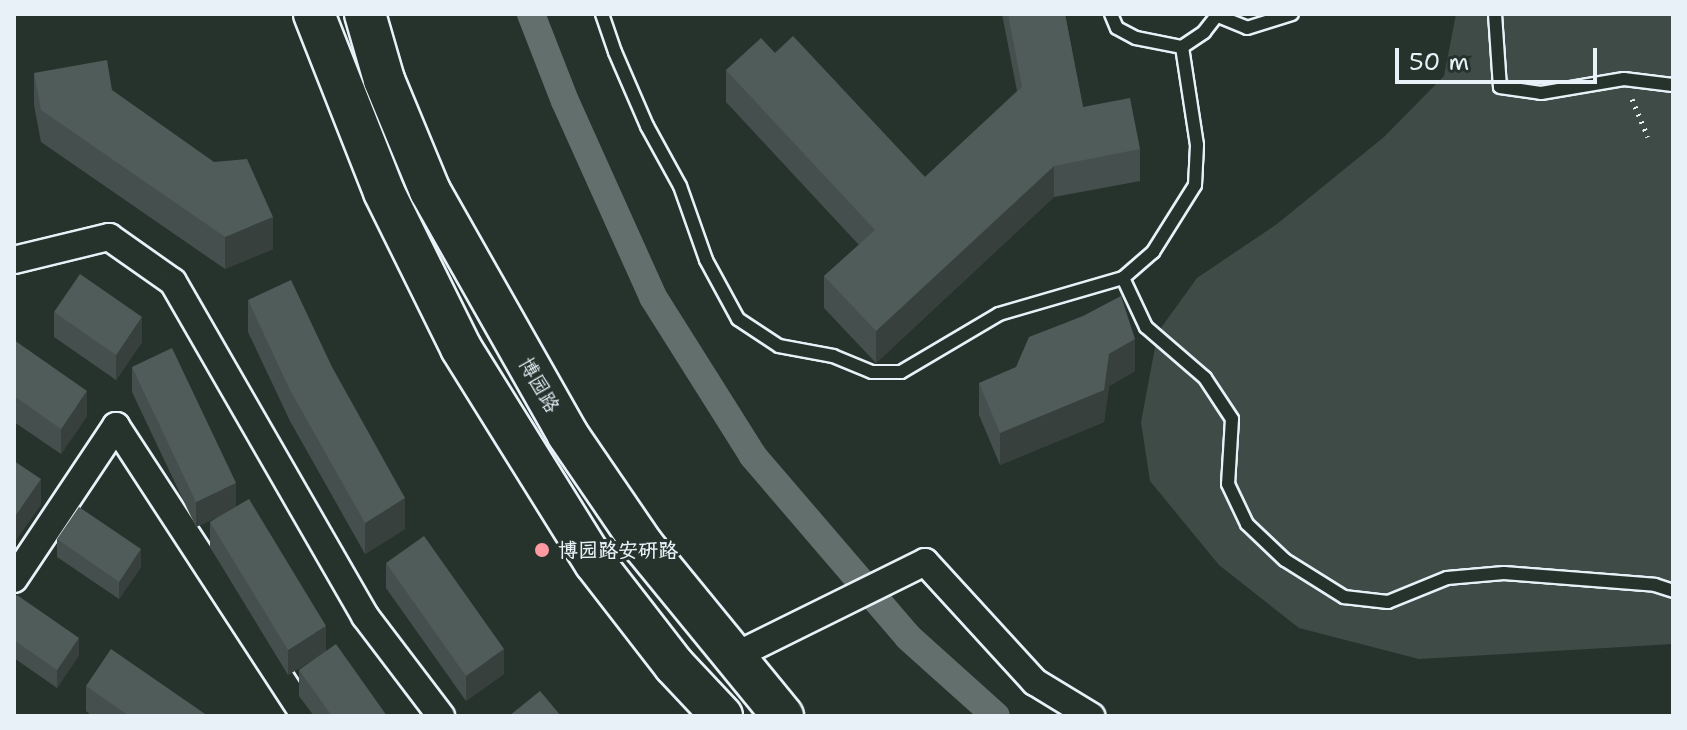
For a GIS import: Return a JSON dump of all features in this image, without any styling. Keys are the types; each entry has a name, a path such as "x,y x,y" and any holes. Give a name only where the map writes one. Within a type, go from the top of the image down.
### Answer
{"main road":[{"path":"314,14 384,192 461,348 595,563 674,665 722,716"},
{"name":"博园路","path":"365,14 384,80 430,191 568,435 643,545 783,716"}],"street":[{"path":"14,260 109,237 173,282 365,616 441,716"},
{"path":"14,579 116,426 305,716"},
{"path":"733,657 925,562 1035,682 1091,716"}],"lane":[{"path":"602,14 647,126 680,186 706,260 738,319 779,346 833,356 872,372 901,372 999,314 1123,278 1153,252 1195,185 1197,145 1182,47"},
{"path":"1111,14 1117,28 1136,38 1182,47 1204,32 1218,15 1247,28 1292,14"},
{"path":"1495,14 1500,87 1541,93 1624,79 1673,85"},
{"path":"1123,278 1146,327 1205,378 1232,419 1228,484 1247,524 1285,560 1344,597 1388,602 1447,578 1504,573 1655,585 1673,591"}],"path":[{"path":"1624,79 1648,137"}],"shaded area":[{"path":"1456,14 1673,14 1673,644 1419,659 1299,628 1219,565 1150,481 1141,422 1158,332 1197,278 1277,224 1384,137 1444,76"}],"building":[{"path":"1008,14 1065,14 1083,107 1130,98 1140,149 1054,166 876,331 824,276 875,230 726,70 761,38 775,53 793,36 925,177 1022,87"},
{"path":"107,60 112,90 214,162 247,159 273,217 225,237 41,110 34,73"},
{"path":"80,274 142,317 116,355 54,312"},
{"path":"291,280 332,367 405,498 365,523 290,390 248,300"},
{"path":"1121,296 1135,339 1109,354 1104,390 1000,433 979,383 1016,367 1029,337 1083,316"},
{"path":"14,340 87,391 61,429 14,396"},
{"path":"172,348 236,483 196,502 132,367"},
{"path":"14,461 41,479 14,518"},
{"path":"249,499 326,626 288,650 210,522"},
{"path":"79,507 141,549 119,582 57,539"},
{"path":"424,536 504,649 466,676 386,563"},
{"path":"17,595 79,638 57,670 14,640 14,599"},
{"path":"336,644 387,716 332,716 299,670"},
{"path":"111,649 208,716 129,716 86,686"},
{"path":"540,691 561,716 509,716"}],"waterway":[{"path":"531,14 565,101 653,297 753,456 908,637 996,716"}],"place":[{"name":"博园路安研路","path":"542,550"}]}
